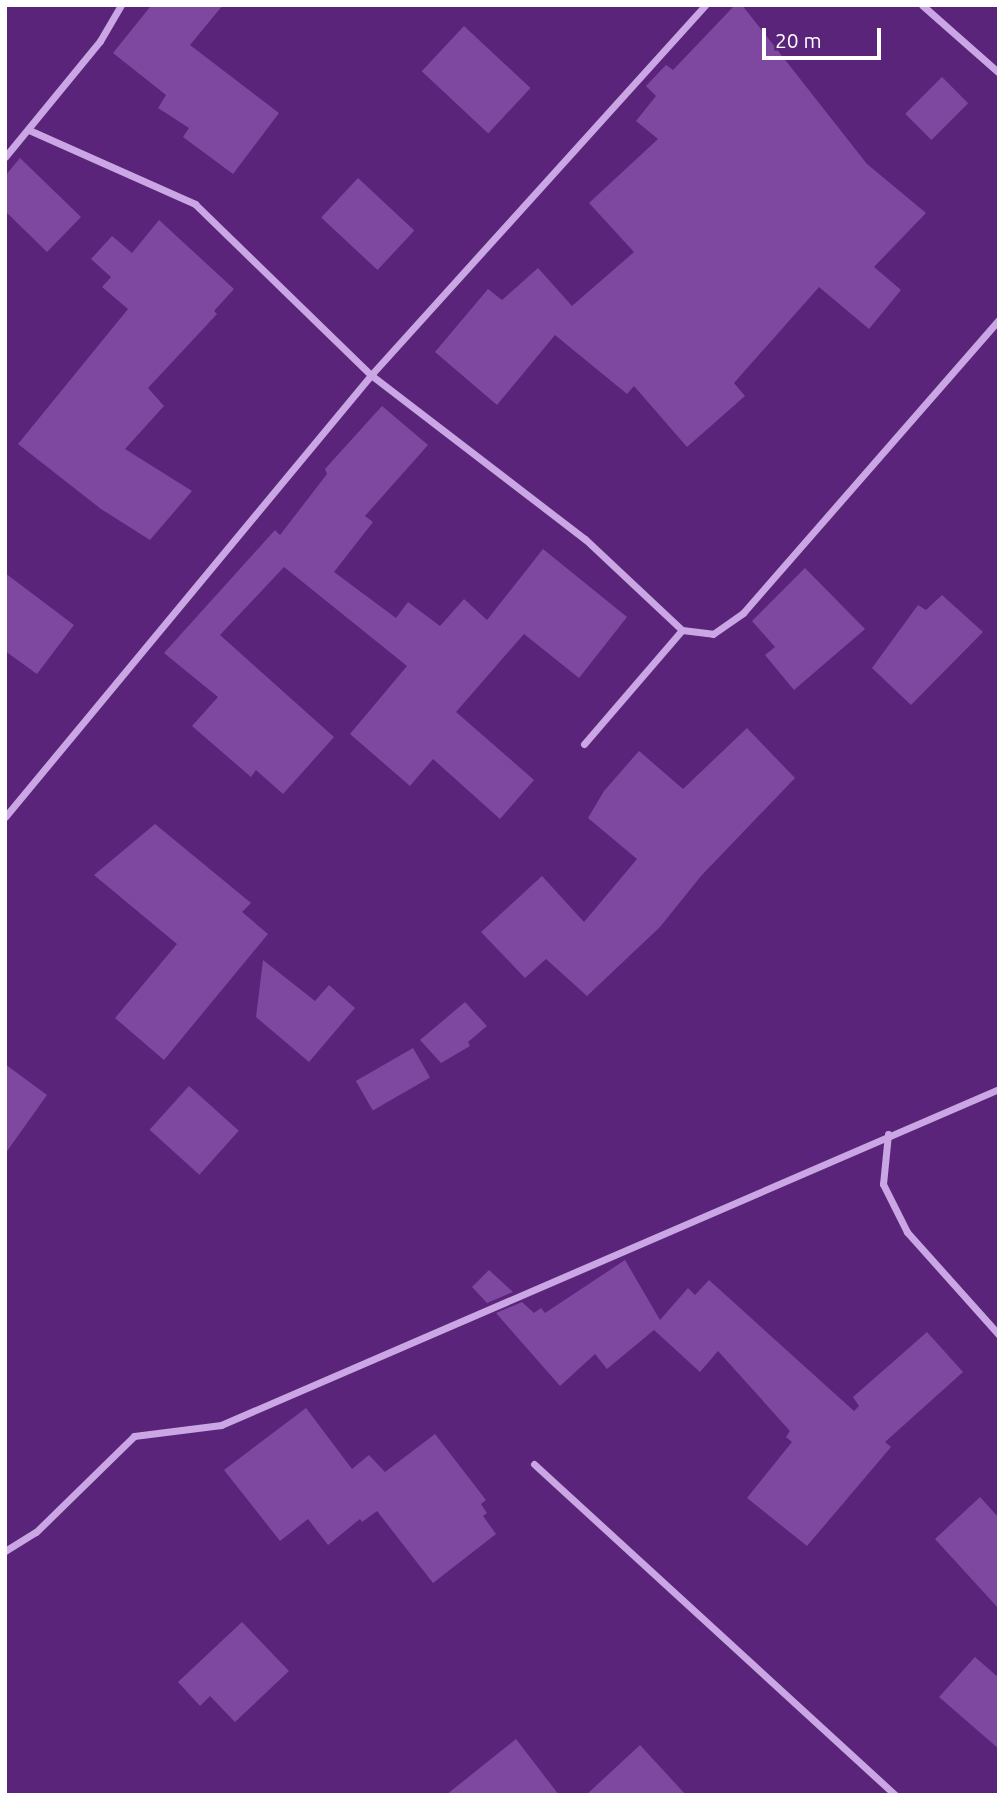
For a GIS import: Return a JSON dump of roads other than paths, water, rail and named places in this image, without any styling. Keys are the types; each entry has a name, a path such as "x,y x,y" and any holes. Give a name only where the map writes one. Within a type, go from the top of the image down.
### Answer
{"street":[{"path":"5,157 100,41 121,5"},
{"path":"5,817 371,375 705,5"},
{"path":"922,5 999,73"},
{"path":"29,130 195,204 371,375 585,539 681,630 713,634 743,613 999,320"},
{"path":"584,744 681,630"},
{"path":"5,1550 36,1532 134,1436 221,1425 888,1134 999,1089"},
{"path":"888,1134 883,1184 907,1232 999,1335"},
{"path":"534,1464 895,1795"}]}
